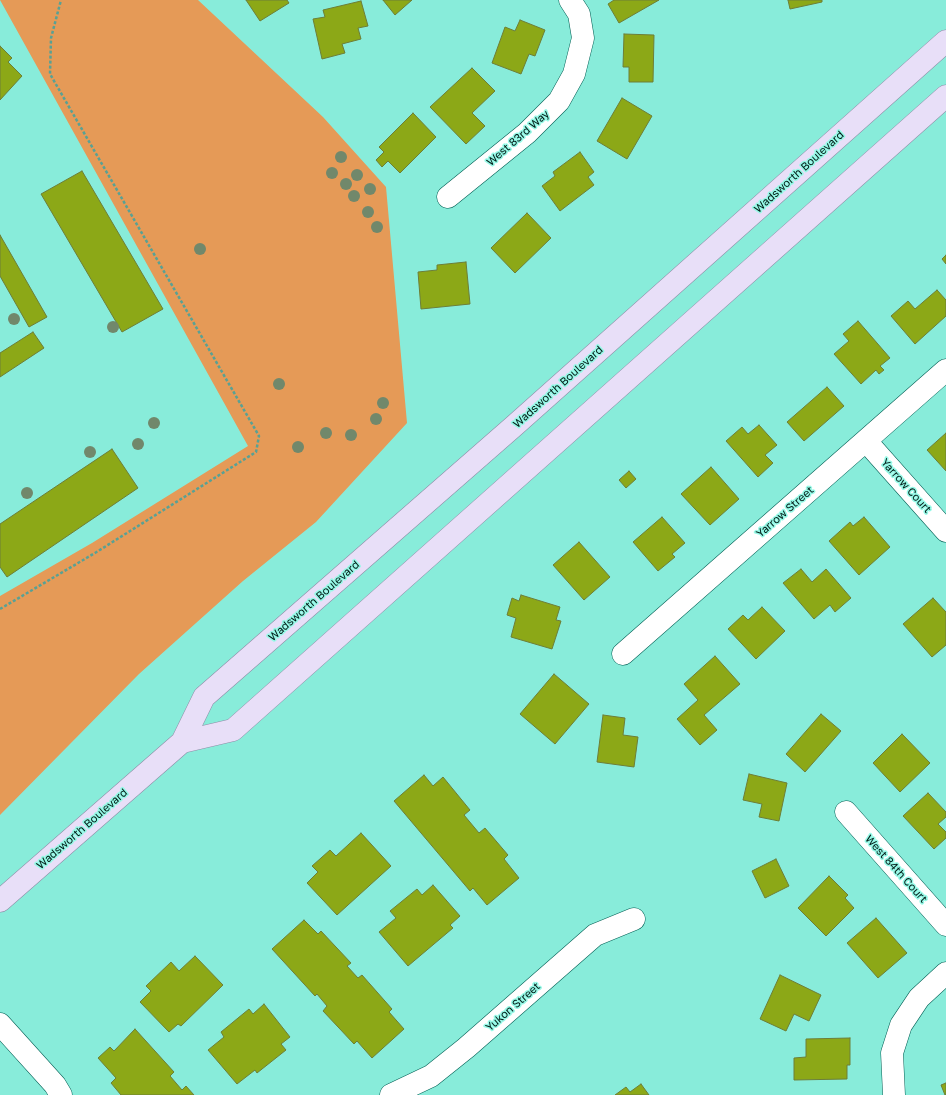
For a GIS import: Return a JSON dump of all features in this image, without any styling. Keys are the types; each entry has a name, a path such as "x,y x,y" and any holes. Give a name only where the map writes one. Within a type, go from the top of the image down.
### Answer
{"main road":[{"name":"Wadsworth Boulevard","path":"0,901 182,742 204,697 514,426 946,41"},
{"name":"Wadsworth Boulevard","path":"182,742 233,730 946,96"}],"street":[{"name":"West 83rd Way","path":"448,197 527,133 558,101 574,74 583,38 579,14 570,0"},
{"name":"Yarrow Street","path":"623,654 946,370"},
{"name":"Yarrow Court","path":"866,441 946,530"},
{"name":"West 84th Court","path":"846,812 946,925"},
{"name":"Yukon Street","path":"391,1095 431,1076 466,1048 595,935 634,919"},
{"path":"894,1095 892,1053 901,1025 919,998 946,973"},
{"path":"0,1024 55,1085 61,1095"}],"path":[{"path":"0,610 95,553 256,452 258,436 50,74 51,38 61,0"}],"shaded area":[{"path":"0,0 198,0 323,117 386,187 407,423 316,522 243,581 139,674 0,815 0,596 92,543 248,446"}],"building":[{"path":"246,0 287,0 289,3 260,21"},
{"path":"383,0 412,0 395,15"},
{"path":"614,0 659,0 619,23 608,4"},
{"path":"788,0 822,0 822,2 790,9"},
{"path":"361,1 368,26 358,28 361,39 342,44 345,53 322,59 313,19 325,17 323,10"},
{"path":"520,20 545,30 535,56 529,54 521,74 492,63 505,27 515,31"},
{"path":"624,34 654,35 653,82 629,82 629,67 623,67"},
{"path":"0,46 12,58 8,62 22,76 0,100"},
{"path":"472,68 495,91 472,113 485,126 466,144 430,107"},
{"path":"622,98 652,116 627,159 597,141"},
{"path":"413,113 436,137 400,173 388,161 382,167 376,160 384,152 379,147"},
{"path":"580,152 594,172 588,177 594,185 560,211 542,186 555,176 553,172"},
{"path":"82,171 163,309 122,332 41,194"},
{"path":"527,213 551,238 515,273 491,248"},
{"path":"0,235 47,317 29,327 0,276"},
{"path":"946,255 946,264 942,259"},
{"path":"466,262 470,304 421,309 418,272 437,270 437,265"},
{"path":"937,290 946,300 946,316 915,344 891,316 908,301 915,309"},
{"path":"858,321 890,358 880,366 884,370 879,374 876,370 861,384 834,354 849,341 843,334"},
{"path":"33,332 44,348 0,377 0,353"},
{"path":"827,387 844,406 804,441 787,422"},
{"path":"759,425 777,445 765,455 773,463 758,477 726,441 742,427 748,434"},
{"path":"946,433 946,471 927,450"},
{"path":"112,449 138,488 7,577 0,567 0,524"},
{"path":"711,467 739,499 710,525 681,494"},
{"path":"629,471 636,479 626,488 619,480"},
{"path":"662,517 685,543 672,554 675,557 658,571 633,542"},
{"path":"864,517 890,547 859,575 829,541 850,522 853,526"},
{"path":"579,542 610,577 584,600 553,565"},
{"path":"801,569 812,582 826,569 851,598 835,612 830,605 814,619 783,583"},
{"path":"521,595 560,607 556,620 561,621 552,649 511,637 516,618 507,615 512,598 519,601"},
{"path":"933,598 946,612 946,645 932,657 903,624"},
{"path":"762,607 785,631 756,659 728,629 743,615 748,620"},
{"path":"715,656 740,684 704,715 717,730 700,745 677,719 698,700 684,684"},
{"path":"554,674 589,704 555,744 520,714"},
{"path":"821,714 841,731 805,772 786,754"},
{"path":"603,715 625,718 623,735 638,737 634,767 597,762"},
{"path":"902,734 930,763 900,792 873,763"},
{"path":"749,774 787,783 779,821 759,817 762,804 743,800"},
{"path":"424,775 433,786 443,777 470,810 464,815 479,833 485,828 508,855 504,859 519,878 487,905 473,888 470,891 394,801"},
{"path":"928,793 946,812 946,817 938,824 946,832 946,838 934,849 903,816"},
{"path":"361,833 391,866 337,915 307,883 318,872 312,866 330,850 336,856"},
{"path":"776,859 789,886 765,898 752,871"},
{"path":"829,876 848,895 845,898 854,908 826,936 798,908"},
{"path":"433,885 460,916 450,925 453,928 408,966 379,932 396,918 390,911 417,889 422,895"},
{"path":"876,918 907,953 878,978 847,943"},
{"path":"304,920 318,934 321,931 351,963 347,966 358,978 362,975 392,1009 389,1012 404,1029 372,1058 357,1041 354,1044 323,1011 327,1006 317,994 315,996 272,949"},
{"path":"195,956 223,985 181,1026 178,1024 169,1032 140,1002 151,991 146,986 171,962 179,971"},
{"path":"780,975 821,995 809,1021 794,1014 786,1031 760,1019"},
{"path":"264,1004 290,1037 281,1044 286,1050 257,1073 255,1070 237,1084 208,1050 224,1037 221,1032 249,1009 253,1014"},
{"path":"135,1029 174,1072 170,1076 182,1090 186,1086 194,1095 121,1095 111,1083 116,1078 98,1058 110,1047 114,1051"},
{"path":"850,1038 850,1065 847,1065 847,1079 794,1080 794,1058 806,1057 806,1039"},
{"path":"946,1083 946,1095 945,1095 941,1085"},
{"path":"641,1084 649,1095 615,1095 626,1087 630,1092"}]}
